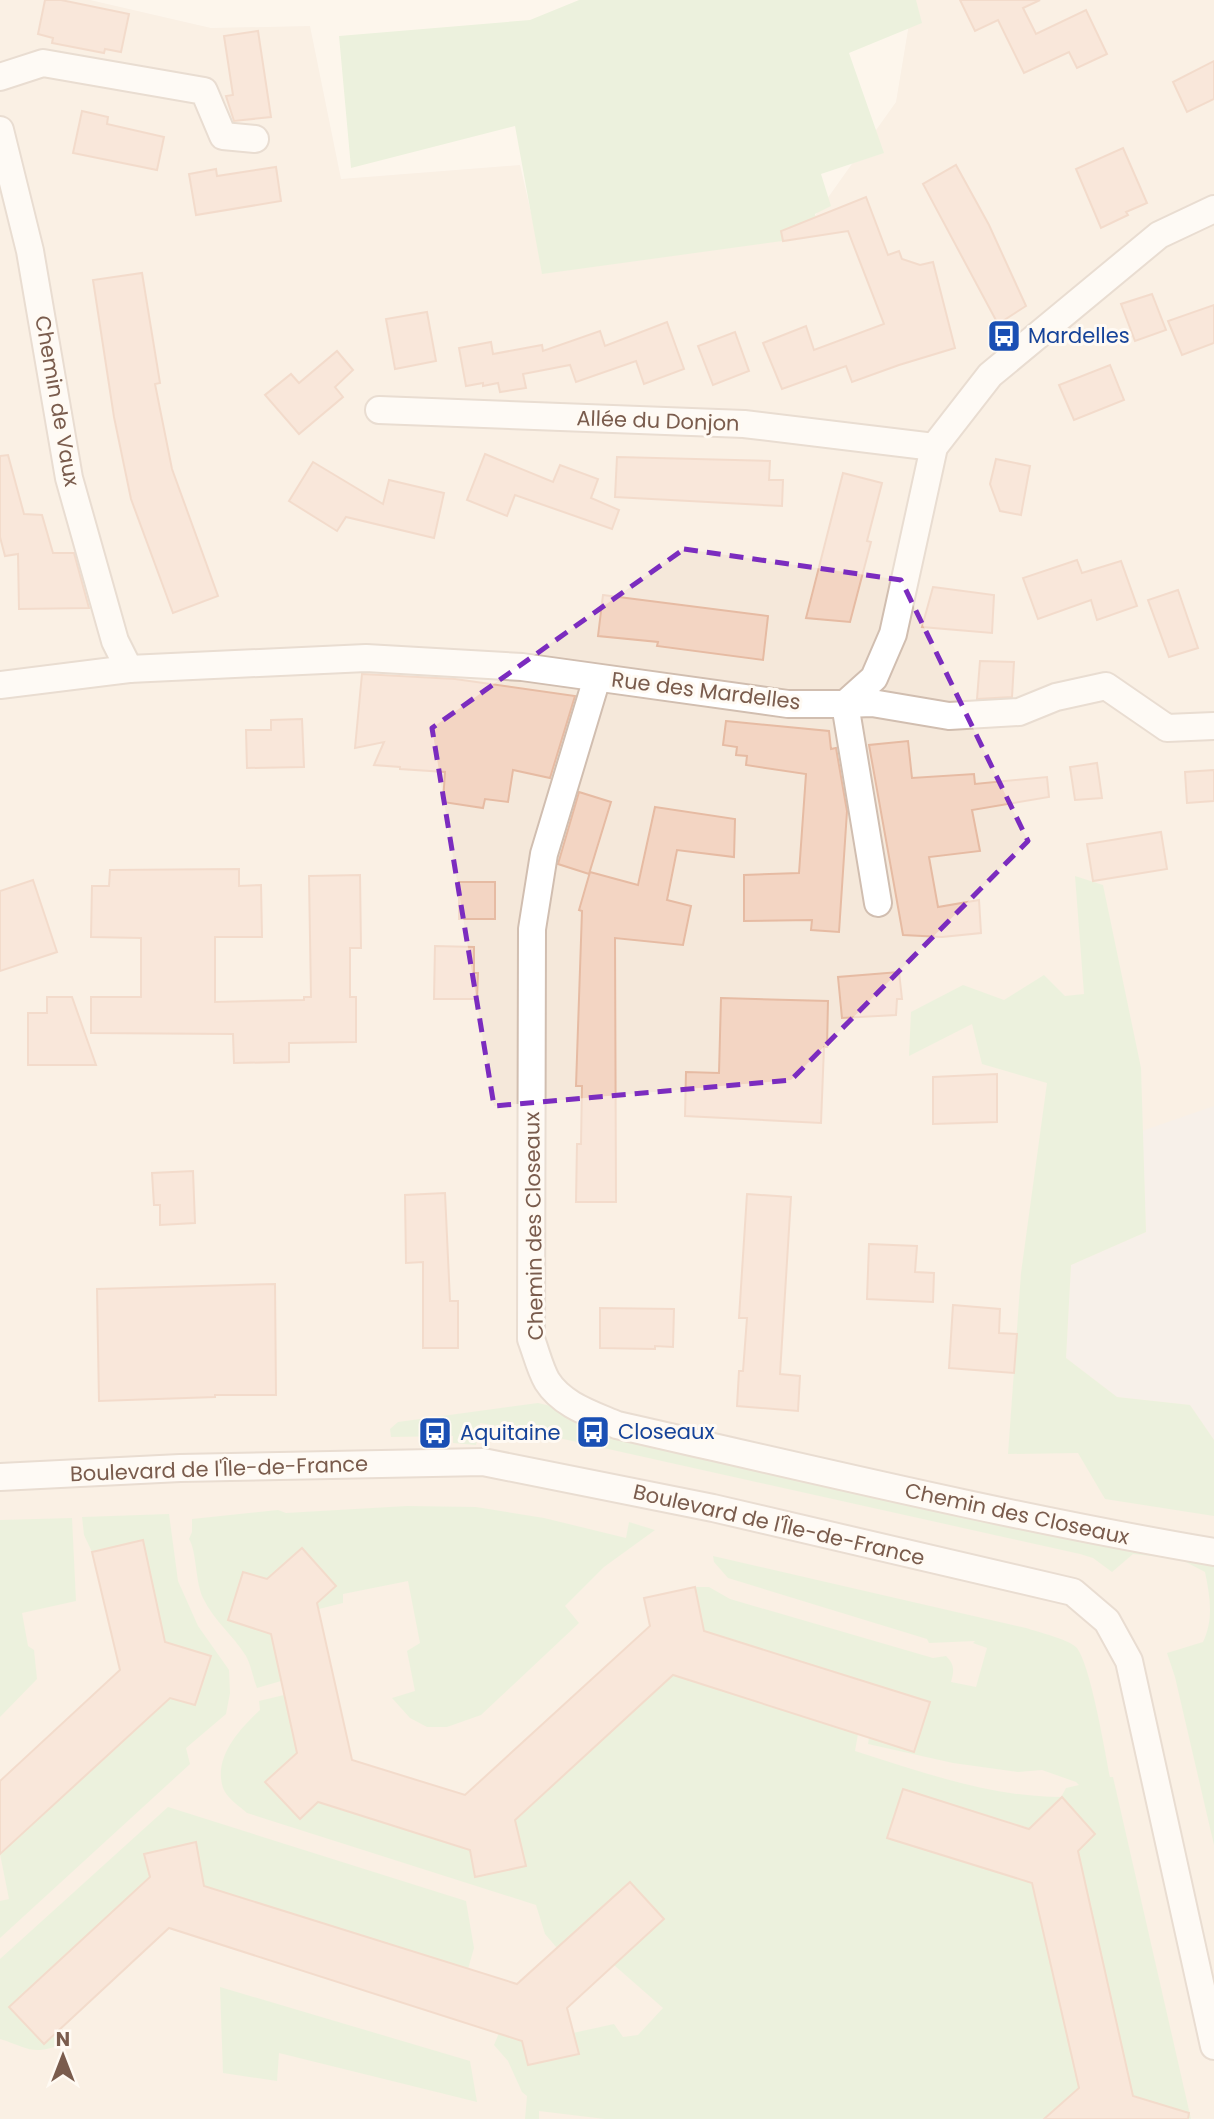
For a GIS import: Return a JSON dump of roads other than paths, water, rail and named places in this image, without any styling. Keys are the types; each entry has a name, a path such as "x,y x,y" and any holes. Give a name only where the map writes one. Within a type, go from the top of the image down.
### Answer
{"street":[{"path":"0,77 43,63 204,91 223,136 255,139"},
{"name":"Chemin de Vaux","path":"0,130 30,251 69,478 115,641 129,668"},
{"path":"878,902 845,704 874,678 893,634 934,447 990,375 1159,235 1214,208"},
{"name":"Allée du Donjon","path":"379,410 744,424 934,447"},
{"name":"Rue des Mardelles","path":"0,685 129,668 366,658 522,667 788,705 872,703 949,716 1019,712 1056,696 1106,686 1167,728 1214,726"},
{"name":"Chemin des Closeaux","path":"597,678 544,854 532,929 531,1339 546,1380 560,1396 617,1425 978,1506 1124,1537 1214,1552"},
{"name":"Boulevard de l'Île-de-France","path":"0,1477 180,1468 483,1462 713,1508 1073,1592 1107,1621 1129,1661 1214,2046"}],"place":[{"name":"Mardelles","path":"1004,336"},
{"name":"Closeaux","path":"593,1432"},
{"name":"Aquitaine","path":"435,1433"}]}
